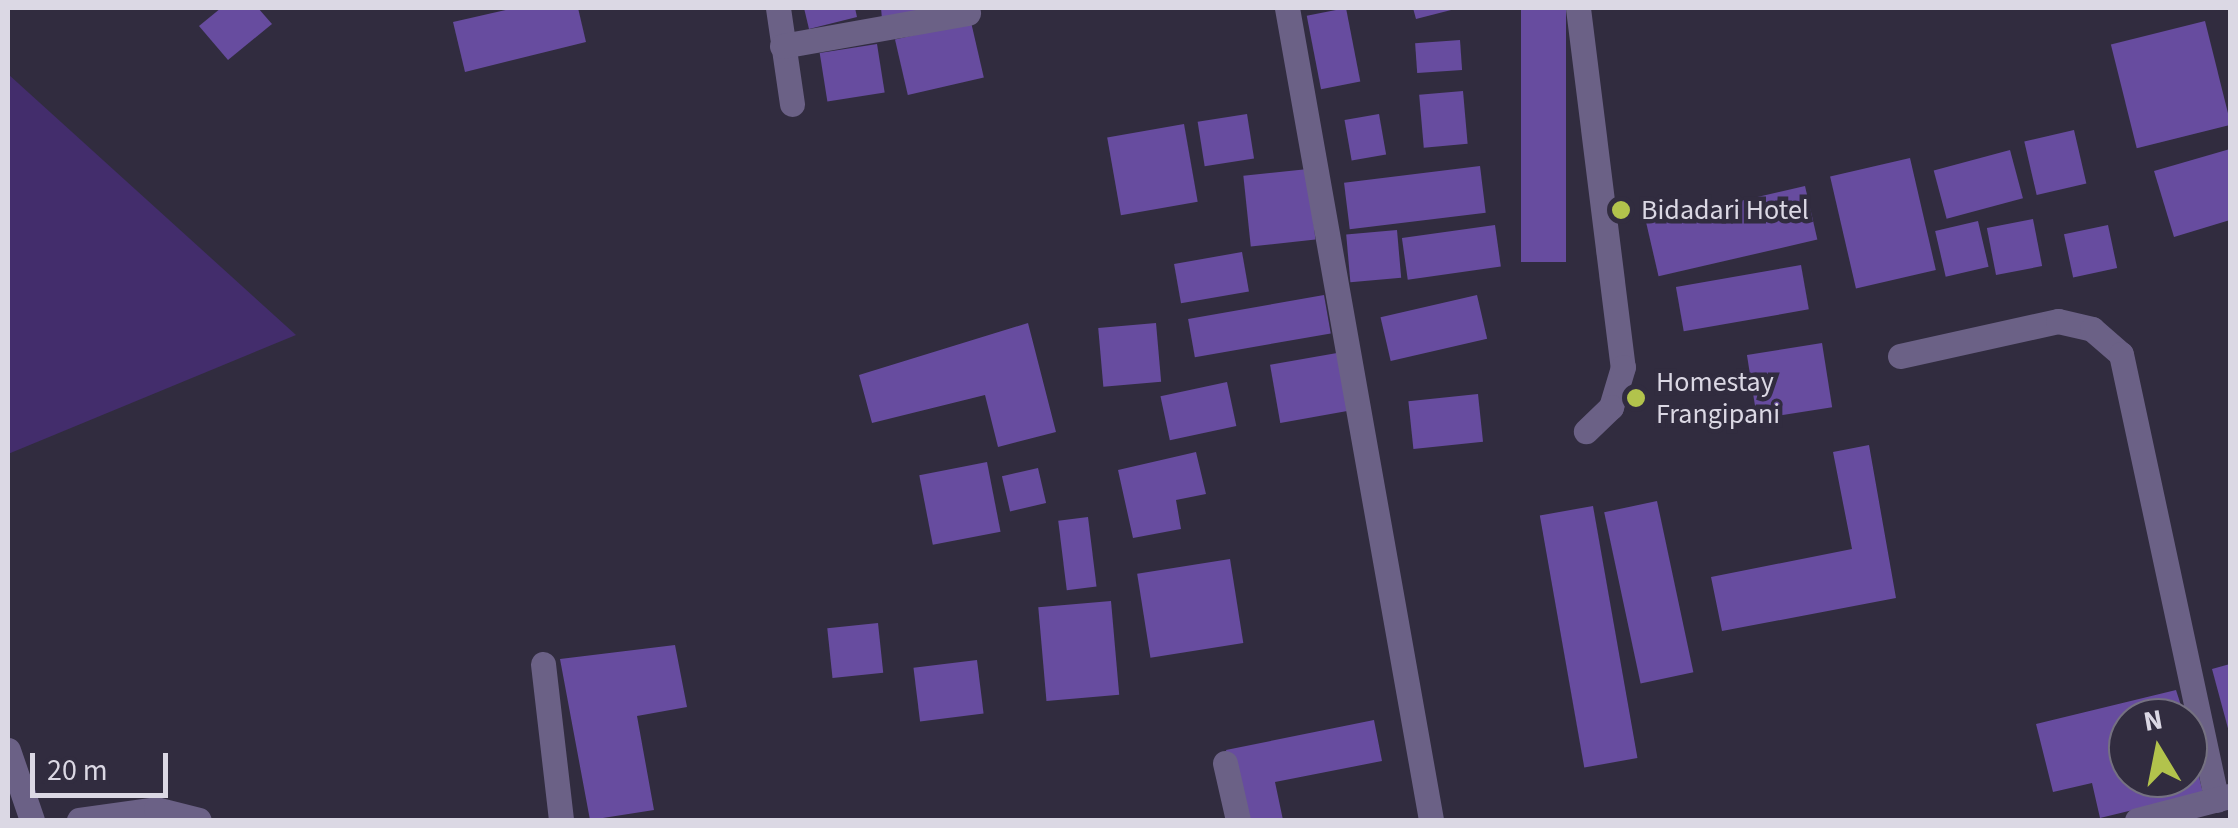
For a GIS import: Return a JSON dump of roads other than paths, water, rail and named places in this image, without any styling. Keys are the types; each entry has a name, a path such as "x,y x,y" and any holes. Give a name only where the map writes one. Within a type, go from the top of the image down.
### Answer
{"street":[{"path":"778,8 792,104"},
{"path":"1286,8 1431,820"},
{"path":"1578,8 1623,366 1611,407 1586,431"},
{"path":"782,46 968,13"},
{"path":"1900,356 2058,321 2092,329 2121,354 2224,798 2137,820"},
{"path":"543,664 561,820"},
{"path":"8,750 32,820"},
{"path":"1226,763 1238,820"},
{"path":"79,820 156,809 200,820"}],"place":[{"name":"Bidadari Hotel","path":"1621,210"},
{"name":"Homestay Frangipani","path":"1636,398"}]}
